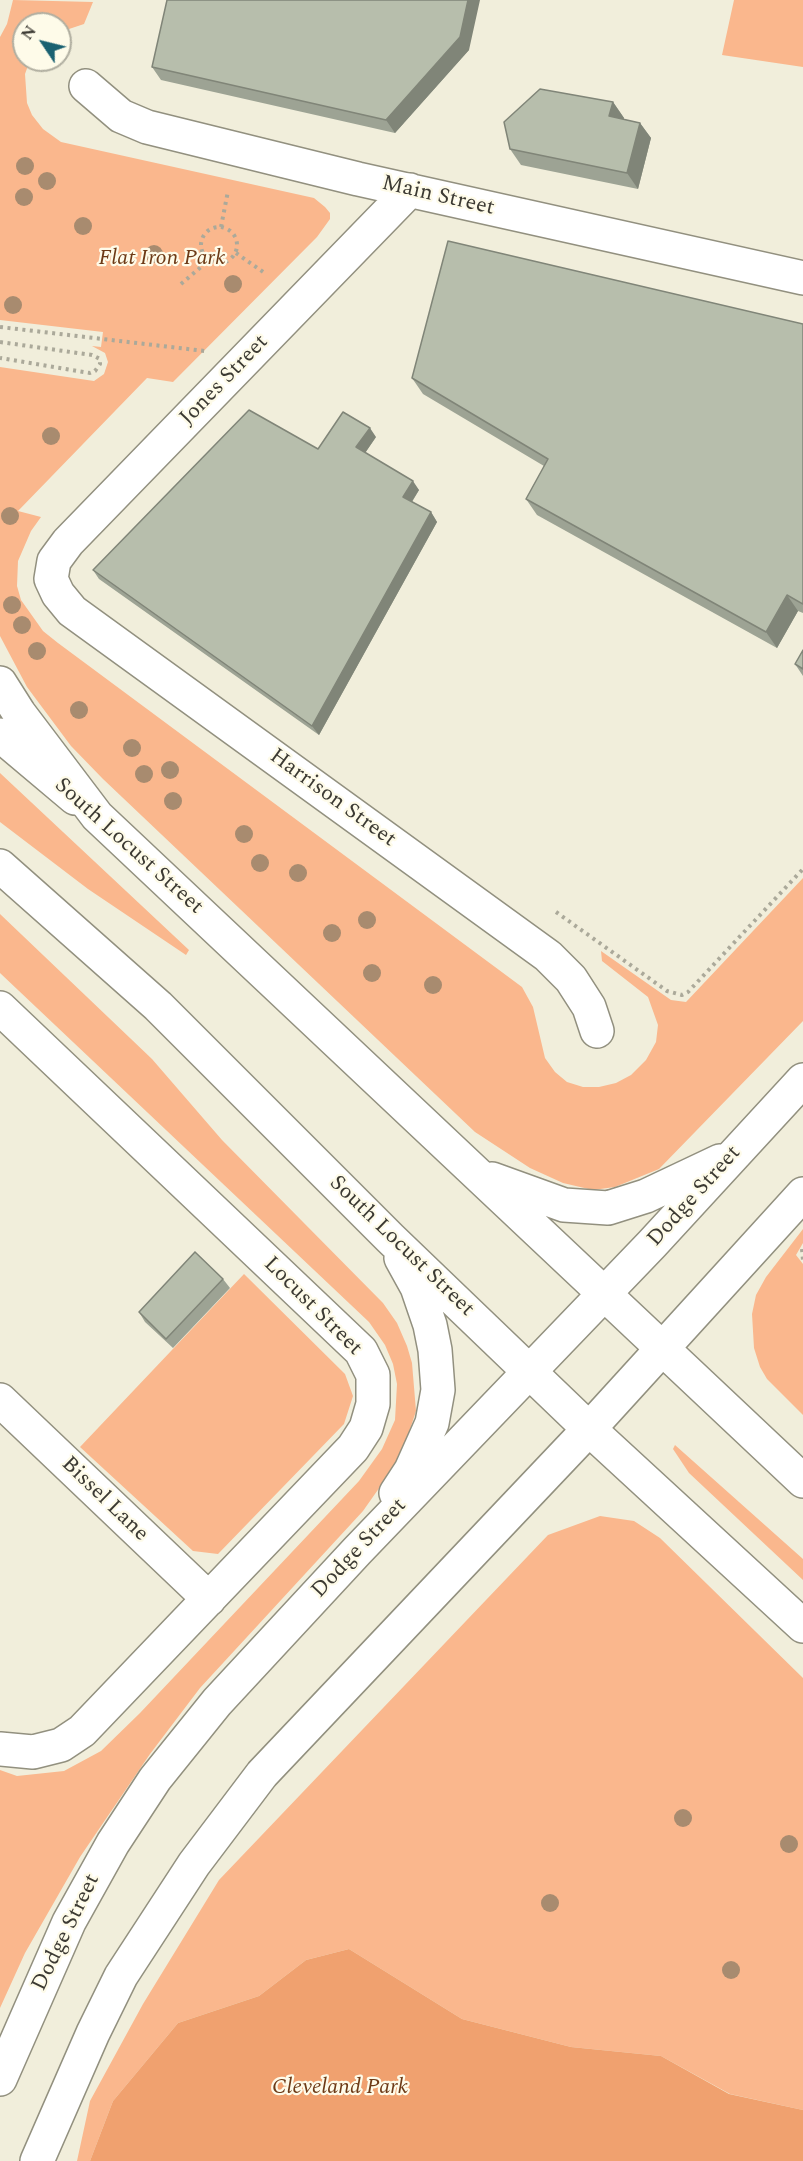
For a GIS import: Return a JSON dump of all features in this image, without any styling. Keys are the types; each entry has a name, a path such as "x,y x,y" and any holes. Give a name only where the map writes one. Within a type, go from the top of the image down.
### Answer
{"main road":[{"name":"Main Street","path":"86,86 122,116 147,127 410,190 803,278"},
{"name":"Jones Street","path":"51,579 54,561 68,542 410,190"},
{"name":"Harrison Street","path":"51,579 58,594 72,610 548,956 571,979 589,1007 597,1031"},
{"path":"0,683 18,713 97,816"},
{"name":"South Locust Street","path":"0,735 97,816 803,1481"},
{"name":"South Locust Street","path":"0,866 158,1006 390,1238 589,1429 803,1626"},
{"name":"Locust Street","path":"0,1008 214,1214 345,1334 361,1351 373,1375 373,1404 366,1428 353,1448 82,1731 61,1745 33,1752 0,1749"},
{"name":"Dodge Street","path":"0,2079 69,1923 113,1843 154,1779 217,1702 357,1551 606,1294 803,1080"},
{"path":"471,1170 526,1193 564,1205 608,1208 646,1196 733,1155"},
{"path":"37,2161 93,2033 121,1976 194,1864 262,1774 589,1429 803,1194"},
{"path":"357,1551 411,1470 432,1423 438,1390 435,1350 430,1325 417,1287 390,1238"},
{"name":"Bissel Lane","path":"0,1400 209,1599"}],"path":[{"path":"221,227 228,191"},
{"path":"208,261 201,251 201,239 209,230 221,227 235,236 236,252"},
{"path":"181,284 208,261 224,263 236,252"},
{"path":"236,252 266,274"},
{"path":"0,327 249,356"},
{"path":"0,342 92,355 99,359 100,364 95,371 90,373 0,358"},
{"path":"556,912 667,991 682,995 688,992 803,869"},
{"path":"803,1248 800,1252 803,1260"}],"green space":[{"name":"Flat Iron Park","path":"13,0 93,2 84,24 72,28 72,12 12,12 12,72 26,72 27,103 32,115 43,129 61,142 314,198 330,213 330,219 317,237 173,382 147,378 18,511 41,517 31,531 18,561 17,586 21,600 43,631 58,643 522,987 533,1007 545,1058 555,1072 567,1082 583,1087 599,1087 616,1083 631,1075 646,1060 656,1042 658,1025 648,997 602,961 601,951 671,1000 686,1002 803,878 803,1021 659,1169 615,1187 593,1190 563,1183 530,1168 475,1132 103,779 71,746 27,687 0,636 0,367 94,381 104,374 108,362 105,353 92,346 101,347 103,332 0,320 0,37 7,24"},
{"path":"734,0 803,0 803,67 722,55"},
{"path":"0,773 189,950 186,955 88,889 0,822"},
{"path":"0,914 152,1059 222,1140 383,1303 397,1323 407,1346 412,1363 416,1411 401,1457 363,1511 200,1688 150,1754 80,1857 25,1953 0,2008 0,1770 17,1776 64,1771 101,1751 140,1713 359,1481 382,1449 395,1420 397,1384 393,1364 385,1345 369,1322 0,973"},
{"path":"803,1229 803,1243 796,1255 803,1264 803,1415 767,1379 760,1367 754,1348 752,1314 756,1295 766,1277"},
{"path":"244,1274 345,1374 353,1396 344,1424 218,1554 193,1551 80,1447"},
{"path":"675,1445 803,1559 803,1580 689,1473 673,1449"},
{"path":"600,1516 634,1521 660,1538 803,1678 803,2110 730,2094 661,2056 571,2047 462,2019 349,1949 306,1960 259,1996 178,2023 113,2101 90,2161 77,2161 90,2101 143,2004 219,1880 548,1535"},
{"name":"Cleveland Park","path":"349,1949 462,2019 571,2047 661,2056 729,2094 803,2110 803,2161 90,2161 113,2101 178,2023 259,1996 306,1960"}],"building":[{"path":"167,0 468,0 460,37 386,120 152,67"},
{"path":"540,89 613,102 609,116 640,123 627,173 510,149 504,122"},
{"path":"448,241 803,324 803,604 787,595 766,632 526,499 548,459 412,378"},
{"path":"249,410 318,449 343,412 370,428 356,447 413,481 403,497 431,512 312,726 93,570"},
{"path":"803,650 803,669 795,664"},
{"path":"195,1252 223,1279 166,1339 139,1312"}]}
